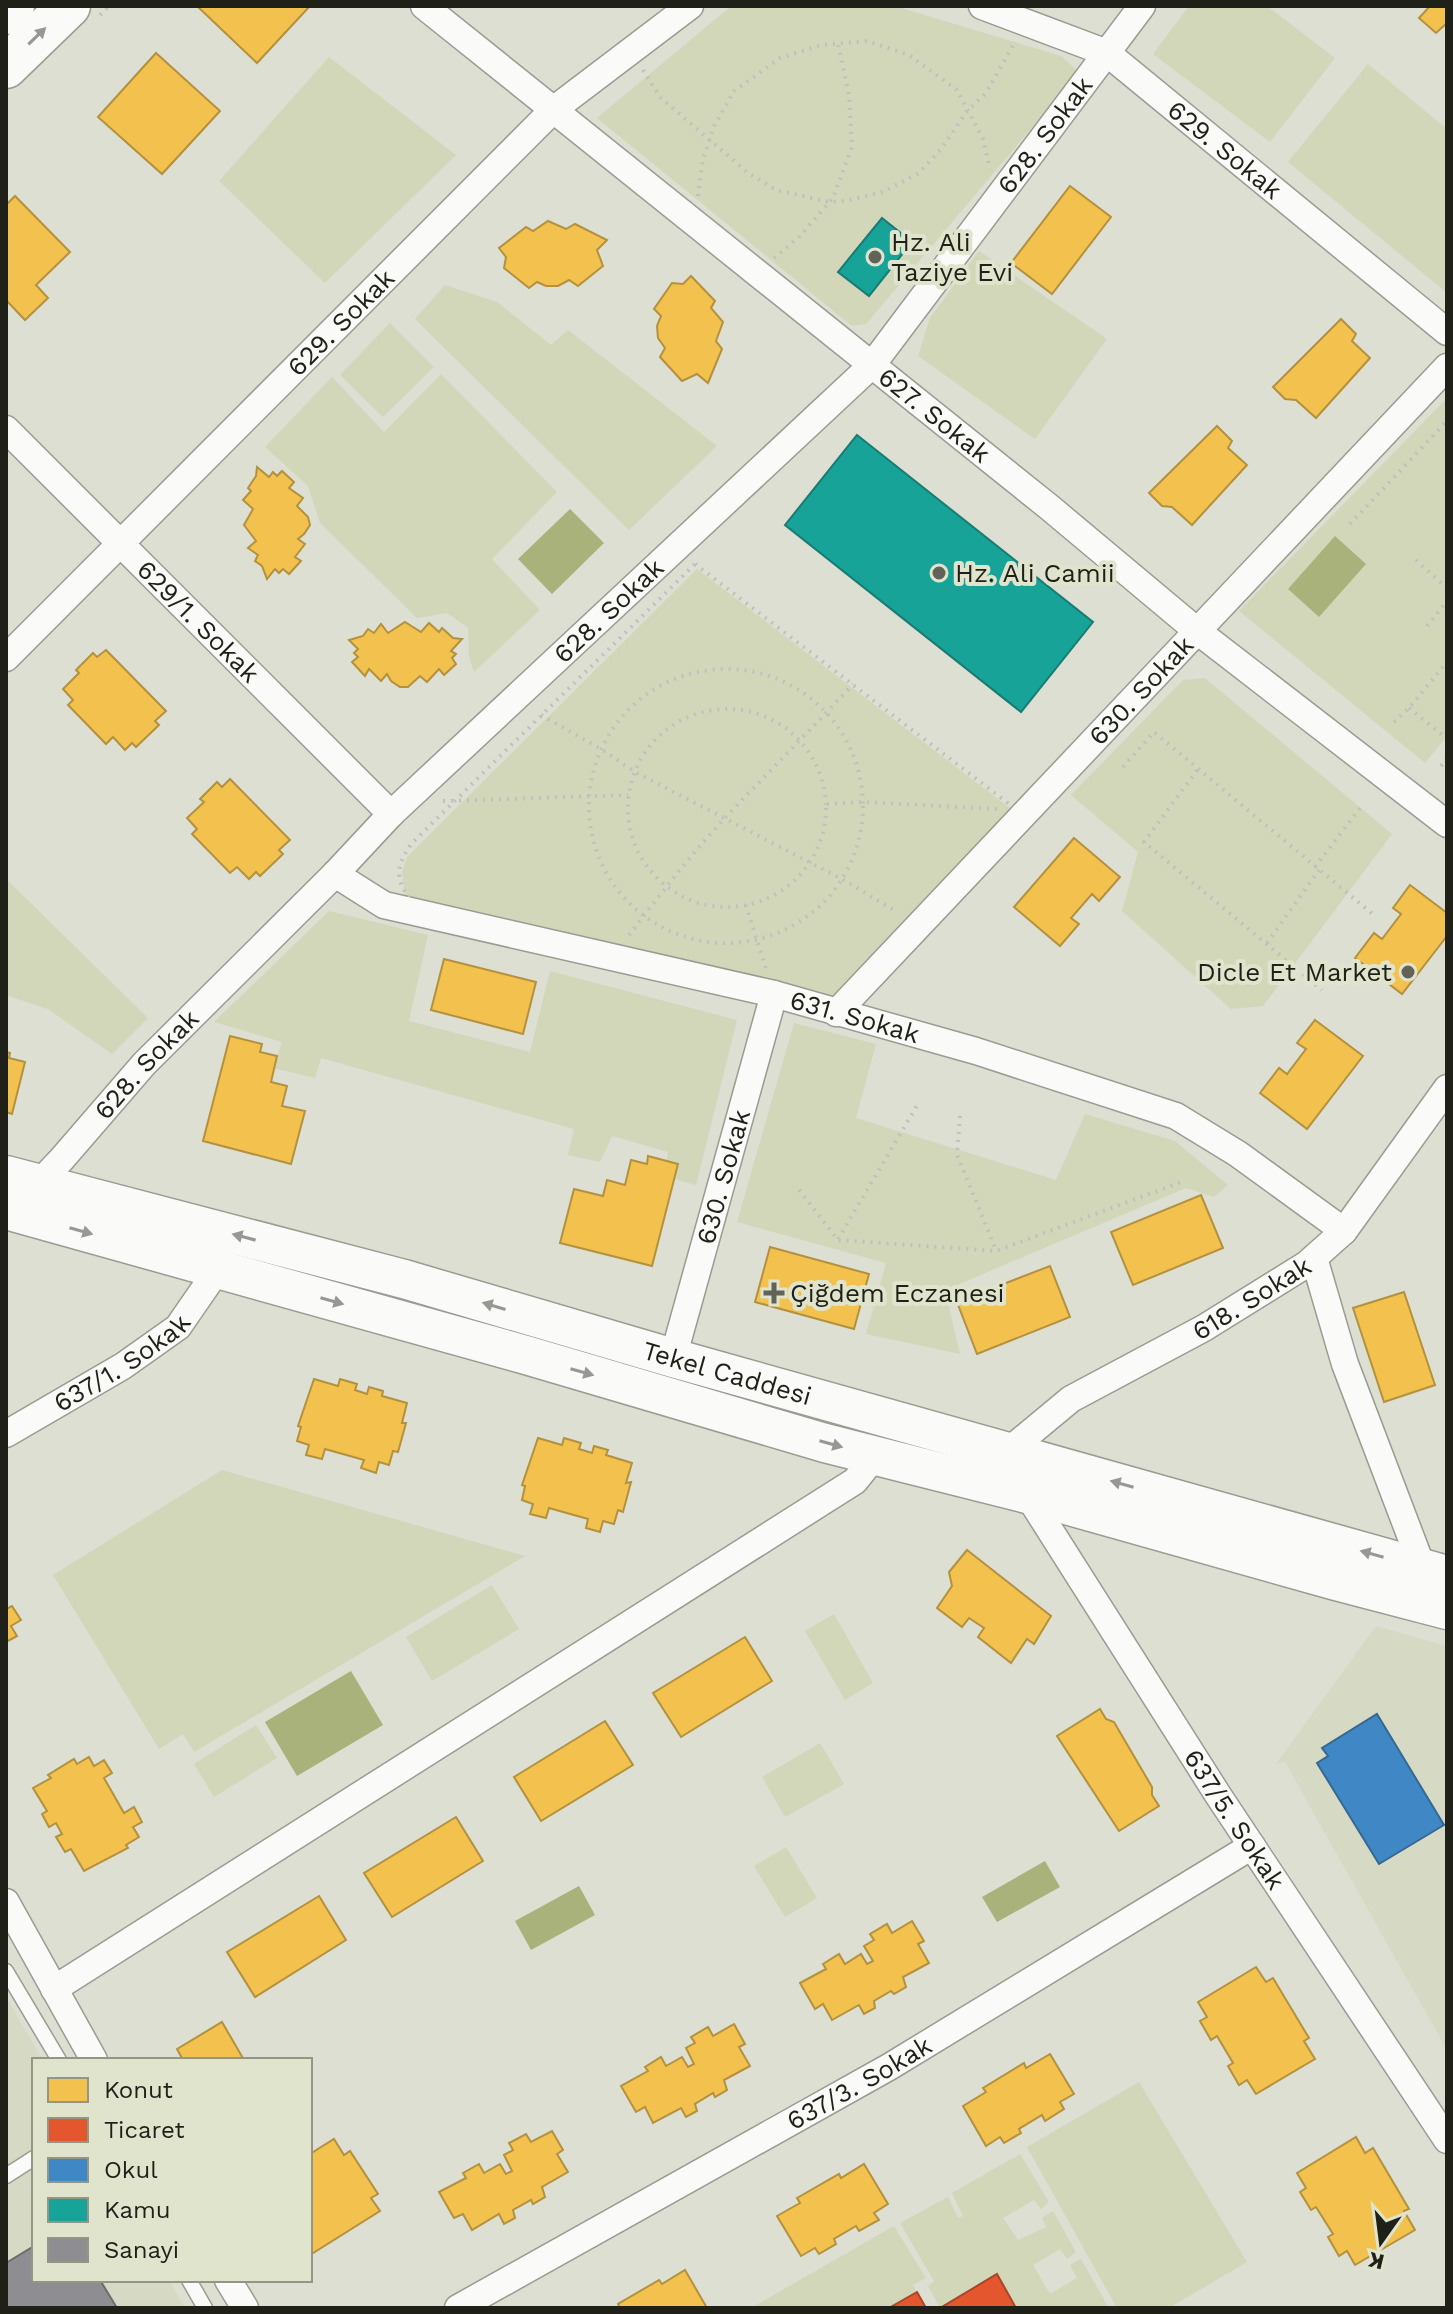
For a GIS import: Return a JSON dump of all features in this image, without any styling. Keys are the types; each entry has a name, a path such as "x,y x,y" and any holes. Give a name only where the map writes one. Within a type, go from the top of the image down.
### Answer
{"main road":[{"path":"6,13 13,6"},
{"path":"6,67 69,6"},
{"name":"Tekel Caddesi","path":"22,1179 404,1279 673,1358 1435,1572"},
{"path":"6,1210 875,1456 1027,1494 1447,1610"}],"street":[{"name":"627. Sokak","path":"424,6 1049,507 1196,630 1447,824"},
{"name":"629. Sokak","path":"6,658 553,110 690,6"},
{"name":"629. Sokak","path":"982,6 1107,53 1447,332"},
{"name":"628. Sokak","path":"22,1179 61,1160 144,1064 400,805 872,365 1142,6"},
{"name":"630. Sokak","path":"836,1013 1447,367"},
{"name":"629/1. Sokak","path":"6,429 120,544 400,805"},
{"name":"631. Sokak","path":"335,874 384,905 773,991 836,1013 976,1051 1176,1116 1238,1154 1344,1231"},
{"name":"630. Sokak","path":"673,1358 773,991"},
{"name":"618. Sokak","path":"1007,1452 1071,1399 1204,1328 1288,1278 1314,1258 1344,1231 1447,1088"},
{"path":"1314,1258 1345,1364 1435,1572"},
{"name":"637/1. Sokak","path":"6,1434 123,1366 178,1327 218,1269"},
{"path":"54,1989 855,1481 875,1456"},
{"name":"637/5. Sokak","path":"1027,1494 1252,1846 1447,2140"},
{"name":"637/3. Sokak","path":"458,2308 889,2067 1252,1846"},
{"path":"6,1902 93,2058"},
{"path":"229,2282 245,2308"}],"lane":[{"path":"6,1971 58,2058"},
{"path":"6,2176 32,2159"},
{"path":"190,2282 205,2308"}],"path":[{"path":"631,51 661,98 747,172 776,190 829,202 845,201 883,192 919,173 942,148 967,111 986,93 1026,23"},
{"path":"694,223 703,159 714,126 734,91 780,58 838,43 867,41 909,55 957,90 983,139 998,198"},
{"path":"756,272 799,237 833,198 852,147 849,95 838,43"},
{"path":"1350,524 1447,421"},
{"path":"1441,428 1447,433"},
{"path":"1416,560 1447,588"},
{"path":"695,564 1017,810 833,1005 412,903 399,885 399,862 411,844 695,564"},
{"path":"1427,626 1447,601"},
{"path":"1394,722 1447,662"},
{"path":"720,668 766,674 807,694 839,727 859,769 865,814 855,858 831,897 796,926 758,941 709,944 665,931 628,905 602,868 588,825 590,780 601,749 606,737 635,701 675,678 720,668"},
{"path":"614,954 666,885 725,818 801,742 853,684"},
{"path":"1409,708 1447,739"},
{"path":"715,709 748,711 778,723 801,742 820,772 827,804 823,837 810,862 785,889 746,905 722,907 689,900 666,885 641,858 629,827 628,795 635,772 657,737 684,718 715,709"},
{"path":"540,715 635,772 842,879 912,922"},
{"path":"1123,767 1154,732 1375,916"},
{"path":"1441,766 1447,758"},
{"path":"1197,770 1144,842 1322,990"},
{"path":"400,805 628,795"},
{"path":"827,804 863,802 1017,810"},
{"path":"1267,943 1363,804"},
{"path":"746,905 773,991"},
{"path":"838,1240 918,1104"},
{"path":"960,1116 957,1155 996,1251"},
{"path":"799,1190 838,1240 996,1251 1181,1182"}],"shaded area":[{"path":"731,6 898,7 1061,56 1079,72 866,324 852,326 597,118"},
{"path":"1189,6 1267,6 1335,58 1270,142 1153,54"},
{"path":"329,57 456,155 325,283 219,181"},
{"path":"1368,64 1447,129 1447,293 1288,162"},
{"path":"979,251 1107,339 1035,439 918,356 930,318"},
{"path":"445,285 497,302 551,345 568,330 717,446 629,530 415,319"},
{"path":"390,323 434,367 383,417 340,375"},
{"path":"441,374 557,492 492,559 540,610 474,672 469,656 468,628 447,613 417,618 320,523 308,486 265,447 332,377 384,432"},
{"path":"1447,398 1447,736 1425,763 1239,611"},
{"path":"570,509 604,543 552,594 518,559"},
{"path":"1335,536 1366,564 1319,617 1288,589"},
{"path":"697,569 1011,809 835,998 405,897 402,872 407,857"},
{"path":"1205,678 1392,834 1263,1006 1231,1009 1122,911 1138,852 1071,795 1183,680"},
{"path":"6,879 148,1018 112,1054 48,1009 6,995"},
{"path":"329,911 428,935 409,1021 530,1052 550,971 737,1020 696,1185 664,1176 668,1152 612,1136 600,1162 568,1155 574,1129 321,1058 315,1078 273,1068 282,1042 214,1022"},
{"path":"794,1023 876,1044 856,1118 1056,1180 1085,1114 1175,1141 1228,1185 1214,1197 1186,1188 945,1290 960,1354 866,1334 886,1263 737,1222"},
{"path":"222,1470 525,1556 194,1752 183,1734 159,1749 53,1575"},
{"path":"492,1585 519,1629 432,1681 406,1637"},
{"path":"834,1614 873,1683 845,1700 805,1631"},
{"path":"1376,1626 1447,1646 1447,2050 1285,1762 1276,1764"},
{"path":"351,1671 383,1725 297,1776 265,1722"},
{"path":"256,1725 277,1758 214,1797 194,1764"},
{"path":"820,1743 844,1784 785,1817 762,1777"},
{"path":"786,1847 817,1898 785,1917 754,1866"},
{"path":"1045,1861 1060,1887 997,1922 982,1897"},
{"path":"579,1886 595,1915 531,1950 515,1921"},
{"path":"6,1997 42,2058 32,2058 32,2282 170,2282 185,2308 6,2308"},
{"path":"1139,2082 1247,2262 1169,2308 1117,2308 1027,2147"},
{"path":"1020,2154 1049,2202 1041,2209 1034,2200 1003,2218 1018,2240 1046,2227 1042,2218 1053,2211 1076,2252 1067,2259 1060,2249 1033,2265 1050,2294 1077,2278 1070,2265 1081,2259 1109,2308 1016,2308 996,2275 940,2308 928,2286 934,2281 900,2223 948,2197 958,2218 963,2216 952,2193"},
{"path":"894,2226 926,2278 913,2285 917,2292 889,2308 751,2308"}],"building: Konut":[{"path":"197,6 310,6 257,63"},
{"path":"1430,6 1447,6 1447,23 1436,33 1419,18"},
{"path":"156,53 220,111 162,174 98,117"},
{"path":"1070,186 1111,217 1052,294 1011,263"},
{"path":"15,196 70,252 36,285 48,298 25,320 6,300 6,205"},
{"path":"548,221 566,229 575,224 607,240 597,250 603,266 578,286 569,280 558,286 537,282 529,288 504,268 506,257 499,248 526,227 533,231"},
{"path":"691,276 715,301 711,308 723,322 716,341 722,349 708,383 697,374 682,381 660,357 665,348 658,338 657,326 661,316 654,309 672,283 683,284"},
{"path":"1341,319 1356,334 1352,341 1370,358 1316,418 1296,400 1285,399 1273,387"},
{"path":"1217,426 1232,441 1228,448 1247,465 1192,525 1172,507 1162,506 1149,493"},
{"path":"257,467 269,477 273,472 277,476 282,471 294,482 289,488 303,498 297,506 308,517 310,525 298,539 305,544 295,557 301,561 289,574 283,569 279,573 275,569 267,579 262,566 255,561 258,555 248,548 256,541 244,525 253,509 243,500 251,491 248,488 256,476"},
{"path":"405,622 421,632 429,623 439,632 442,628 453,638 462,639 451,651 456,654 452,658 456,664 444,675 439,669 427,682 420,676 408,687 400,687 387,674 381,681 369,669 365,676 352,662 358,657 354,653 358,649 349,640 363,636 368,629 374,633 381,624 388,633"},
{"path":"106,650 166,711 155,721 159,725 136,747 132,743 125,750 113,737 106,744 68,705 73,700 63,689 93,653 97,657"},
{"path":"230,779 290,840 279,850 283,854 260,876 256,872 249,879 237,867 230,873 192,834 197,829 187,818 204,802 200,799 217,782 222,787"},
{"path":"1074,838 1120,877 1099,901 1092,894 1071,918 1079,924 1060,946 1014,907"},
{"path":"1410,885 1447,913 1447,936 1402,994 1355,958 1374,933 1382,939 1401,914 1393,908"},
{"path":"444,959 536,982 523,1034 431,1010"},
{"path":"1315,1020 1363,1056 1307,1129 1260,1093 1279,1068 1287,1074 1306,1049 1297,1043"},
{"path":"230,1036 262,1044 260,1052 277,1056 271,1082 287,1086 282,1106 305,1111 291,1164 203,1141"},
{"path":"6,1052 10,1053 9,1058 25,1062 12,1114 6,1112"},
{"path":"648,1156 678,1164 652,1266 560,1243 574,1189 603,1196 607,1180 625,1185 631,1160 647,1164"},
{"path":"1201,1195 1223,1248 1133,1285 1111,1232"},
{"path":"770,1247 869,1274 854,1329 755,1302"},
{"path":"1050,1266 1070,1317 977,1354 957,1302"},
{"path":"1404,1292 1435,1385 1384,1402 1353,1308"},
{"path":"314,1379 338,1386 340,1379 357,1384 355,1390 367,1394 369,1387 383,1391 382,1396 407,1403 402,1423 406,1423 398,1452 393,1451 389,1465 379,1462 376,1473 361,1468 364,1460 325,1449 322,1459 306,1455 309,1445 297,1441 301,1427 298,1426"},
{"path":"538,1438 562,1445 564,1438 581,1443 579,1449 592,1453 594,1446 608,1450 606,1455 632,1463 626,1483 631,1482 623,1512 618,1510 614,1524 603,1521 600,1532 586,1528 588,1519 549,1508 546,1518 530,1514 533,1504 522,1500 525,1486 522,1485"},
{"path":"967,1550 1051,1616 1034,1644 1027,1639 1011,1663 978,1637 984,1628 969,1618 962,1627 937,1608 952,1586 949,1572"},
{"path":"12,1606 21,1620 11,1626 17,1636 6,1642 6,1609"},
{"path":"745,1637 772,1681 681,1737 653,1693"},
{"path":"1100,1709 1106,1719 1114,1722 1152,1787 1152,1795 1159,1806 1119,1831 1057,1736"},
{"path":"605,1721 633,1765 541,1821 514,1777"},
{"path":"89,1757 94,1766 104,1760 112,1773 104,1778 124,1813 134,1807 142,1822 133,1827 139,1837 126,1845 128,1848 84,1871 71,1849 65,1852 56,1837 62,1834 56,1823 49,1827 42,1814 47,1811 33,1788 74,1759 77,1764"},
{"path":"456,1817 483,1861 392,1917 364,1873"},
{"path":"319,1896 346,1940 255,1997 227,1952"},
{"path":"912,1921 924,1941 918,1944 929,1963 903,1977 906,1987 874,2001 875,2008 864,2014 859,2005 832,2020 823,2004 815,2009 800,1983 826,1969 823,1964 839,1954 845,1964 861,1954 867,1964 873,1961 864,1946 874,1940 870,1934 887,1924 892,1933"},
{"path":"1256,1967 1266,1982 1273,1978 1309,2038 1304,2041 1315,2059 1256,2094 1247,2080 1239,2085 1228,2066 1233,2063 1217,2036 1211,2040 1200,2021 1207,2017 1198,2002"},
{"path":"222,2022 243,2058 182,2058 177,2049"},
{"path":"734,2024 745,2044 739,2047 750,2066 724,2080 727,2090 715,2097 713,2093 695,2104 697,2111 686,2117 681,2108 653,2123 645,2107 636,2112 621,2086 648,2071 645,2067 661,2057 666,2066 682,2057 688,2067 694,2064 686,2048 695,2043 691,2037 708,2027 713,2036"},
{"path":"1050,2054 1074,2094 1060,2102 1064,2109 1045,2121 1042,2115 1004,2143 1000,2137 986,2146 963,2106 986,2092 983,2088 1024,2063 1026,2068"},
{"path":"552,2131 563,2150 557,2154 568,2172 542,2187 545,2197 533,2204 531,2200 513,2210 515,2218 504,2224 499,2214 472,2230 463,2214 454,2218 439,2192 466,2178 463,2173 479,2164 484,2173 500,2164 506,2174 512,2171 504,2155 513,2150 509,2143 526,2134 531,2142"},
{"path":"1356,2137 1365,2153 1373,2148 1409,2209 1404,2211 1415,2230 1355,2265 1347,2251 1339,2256 1328,2237 1333,2234 1316,2207 1311,2210 1300,2192 1306,2188 1297,2173"},
{"path":"334,2139 344,2155 350,2151 378,2194 371,2198 380,2211 312,2254 312,2153"},
{"path":"864,2164 888,2204 874,2213 879,2220 859,2231 856,2226 834,2239 836,2244 819,2254 815,2248 801,2256 777,2216 800,2203 797,2198"},
{"path":"685,2270 707,2308 620,2308 618,2304 659,2280 662,2284"}],"building: Ticaret":[{"path":"997,2274 1016,2308 940,2308"},
{"path":"917,2292 926,2308 889,2308"}],"building: Okul":[{"path":"1377,1714 1444,1825 1379,1864 1317,1763 1328,1756 1322,1748"}],"building: Kamu":[{"name":"Hz. Ali Taziye Evi","path":"882,218 912,242 869,296 838,272"},
{"name":"Hz. Ali Camii","path":"857,435 1093,622 1021,712 785,525"}],"building: Sanayi":[{"path":"32,2247 32,2282 101,2282 117,2308 6,2308 6,2263"}],"place":[{"name":"Hz. Ali Taziye Evi","path":"875,257"},
{"name":"Hz. Ali Camii","path":"939,573"},
{"name":"Dicle Et Market","path":"1408,972"},
{"name":"Çiğdem Eczanesi","path":"774,1293"}]}
